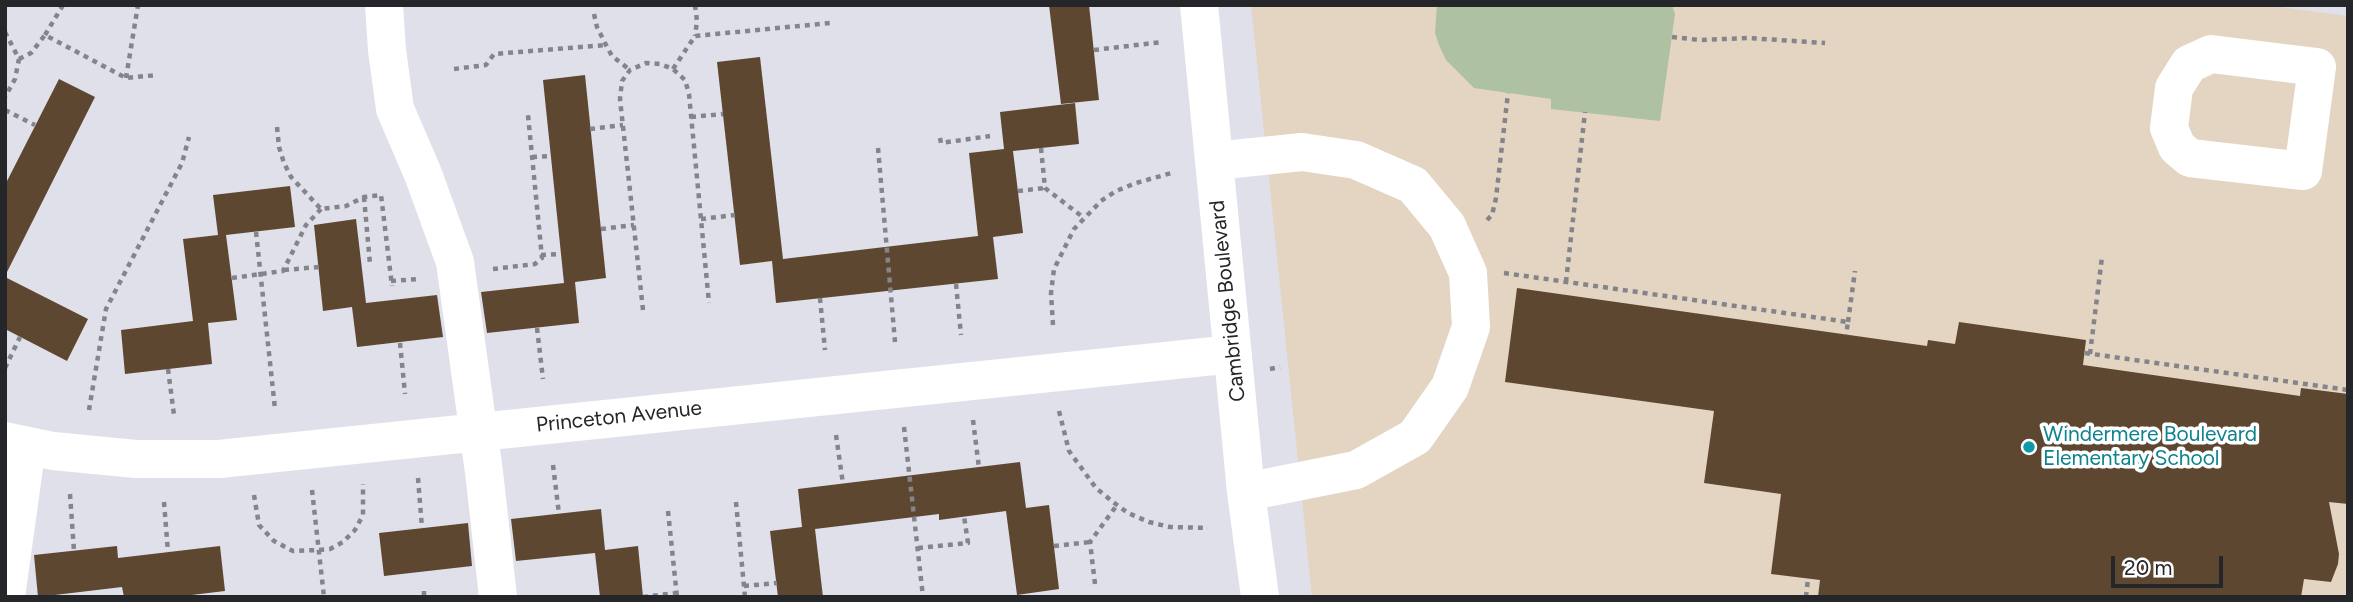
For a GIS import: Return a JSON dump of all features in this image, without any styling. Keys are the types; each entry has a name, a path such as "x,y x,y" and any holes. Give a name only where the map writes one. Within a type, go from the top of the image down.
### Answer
{"street":[{"path":"384,5 395,109 423,174 455,262 498,597"},
{"name":"Cambridge Boulevard","path":"1199,5 1247,492 1260,597"},
{"path":"2211,54 2317,67 2303,171 2190,158 2176,147 2169,128 2174,88 2189,65 2211,54"},
{"path":"1214,160 1302,152 1356,159 1413,185 1447,226 1468,273 1471,327 1450,387 1415,437 1356,470 1247,492"},
{"name":"Princeton Avenue","path":"16,443 53,451 136,458 219,458 1233,354"},
{"path":"6,597 16,443"}],"path":[{"path":"19,59 31,53 63,5"},
{"path":"126,78 138,5"},
{"path":"673,69 695,36 695,5"},
{"path":"594,14 597,27 612,56 630,70"},
{"path":"695,36 830,23"},
{"path":"5,33 19,59 15,79 5,97"},
{"path":"45,35 126,78 157,75"},
{"path":"1672,37 1825,43"},
{"path":"1094,50 1162,42"},
{"path":"454,69 486,65 494,54 606,45"},
{"path":"643,310 620,99 622,81 630,70 646,63 673,69 685,80 709,303"},
{"path":"1481,226 1492,215 1496,198 1508,93"},
{"path":"5,110 36,125"},
{"path":"1566,282 1585,113"},
{"path":"691,117 723,114"},
{"path":"486,270 535,264 542,258 528,115"},
{"path":"590,129 623,125"},
{"path":"277,127 279,146 291,177 321,209"},
{"path":"940,138 940,143 990,136"},
{"path":"89,410 106,309 182,163 189,137"},
{"path":"878,148 895,342"},
{"path":"1041,148 1045,188"},
{"path":"532,157 551,156"},
{"path":"1053,325 1051,293 1054,269 1074,229 1101,201 1116,191 1175,172"},
{"path":"1018,191 1045,188 1084,218"},
{"path":"283,271 306,225 321,209 381,195 391,283 426,278"},
{"path":"364,197 370,264"},
{"path":"701,219 735,215"},
{"path":"601,229 634,225"},
{"path":"256,232 275,409"},
{"path":"541,255 559,254"},
{"path":"2102,257 2087,354 2348,390"},
{"path":"232,278 319,267"},
{"path":"1846,335 1855,271"},
{"path":"1496,272 1848,322"},
{"path":"956,284 961,335"},
{"path":"820,298 825,350"},
{"path":"537,328 543,379"},
{"path":"5,368 19,337"},
{"path":"400,342 405,394"},
{"path":"168,369 174,415"},
{"path":"1059,411 1069,451 1096,488 1117,505 1149,522 1170,527 1208,528"},
{"path":"973,420 979,468"},
{"path":"904,428 923,597"},
{"path":"836,435 843,484"},
{"path":"553,465 559,514"},
{"path":"418,478 422,528"},
{"path":"254,495 259,525 274,541 293,551 330,549 343,542 355,530 363,515 363,484"},
{"path":"312,490 324,597"},
{"path":"70,494 74,551"},
{"path":"164,502 168,552"},
{"path":"736,502 745,597"},
{"path":"1095,584 1090,542 1117,505"},
{"path":"643,597 676,595 668,511"},
{"path":"918,548 968,543 964,516"},
{"path":"1054,546 1090,542"},
{"path":"1806,597 1808,579"},
{"path":"744,586 777,583"}],"shaded area":[{"path":"1251,5 2264,5 2348,16 2348,597 1312,597"}],"green space":[{"path":"1437,5 1672,5 1675,14 1660,121 1551,109 1551,99 1474,88 1446,60 1439,45 1435,33"}],"building":[{"path":"1049,5 1089,5 1099,100 1061,104"},
{"path":"760,57 783,259 978,236 969,153 1004,149 1000,112 1075,103 1079,144 1013,151 1023,233 993,237 998,279 776,303 772,261 740,265 717,62"},
{"path":"585,75 606,278 575,282 579,323 487,333 481,292 564,283 543,80"},
{"path":"59,79 95,97 5,276 5,185"},
{"path":"290,186 295,227 226,235 237,320 208,323 212,364 125,374 121,330 193,321 183,239 218,235 213,195"},
{"path":"356,219 366,303 437,295 443,337 357,347 352,307 323,311 314,225"},
{"path":"5,277 88,319 67,361 5,329"},
{"name":"Windermere Boulevard Elementary School","path":"1517,288 1927,346 1928,340 1955,344 1959,322 2086,340 2083,365 2300,396 2301,388 2348,394 2348,504 2329,502 2339,554 2338,564 2331,582 2304,579 2301,597 1818,597 1820,580 1771,574 1781,494 1704,483 1714,411 1505,382"},
{"path":"1020,462 1026,508 1049,505 1059,589 1017,595 1006,511 939,520 939,514 815,529 823,597 778,597 770,531 802,527 798,489"},
{"path":"601,509 605,550 638,546 643,597 600,597 595,553 516,561 511,519"},
{"path":"468,523 472,566 384,576 379,533"},
{"path":"117,546 118,558 220,546 225,591 175,597 124,597 122,587 38,597 34,555"}],"place":[{"name":"Windermere Boulevard Elementary School","path":"2029,447"}]}
